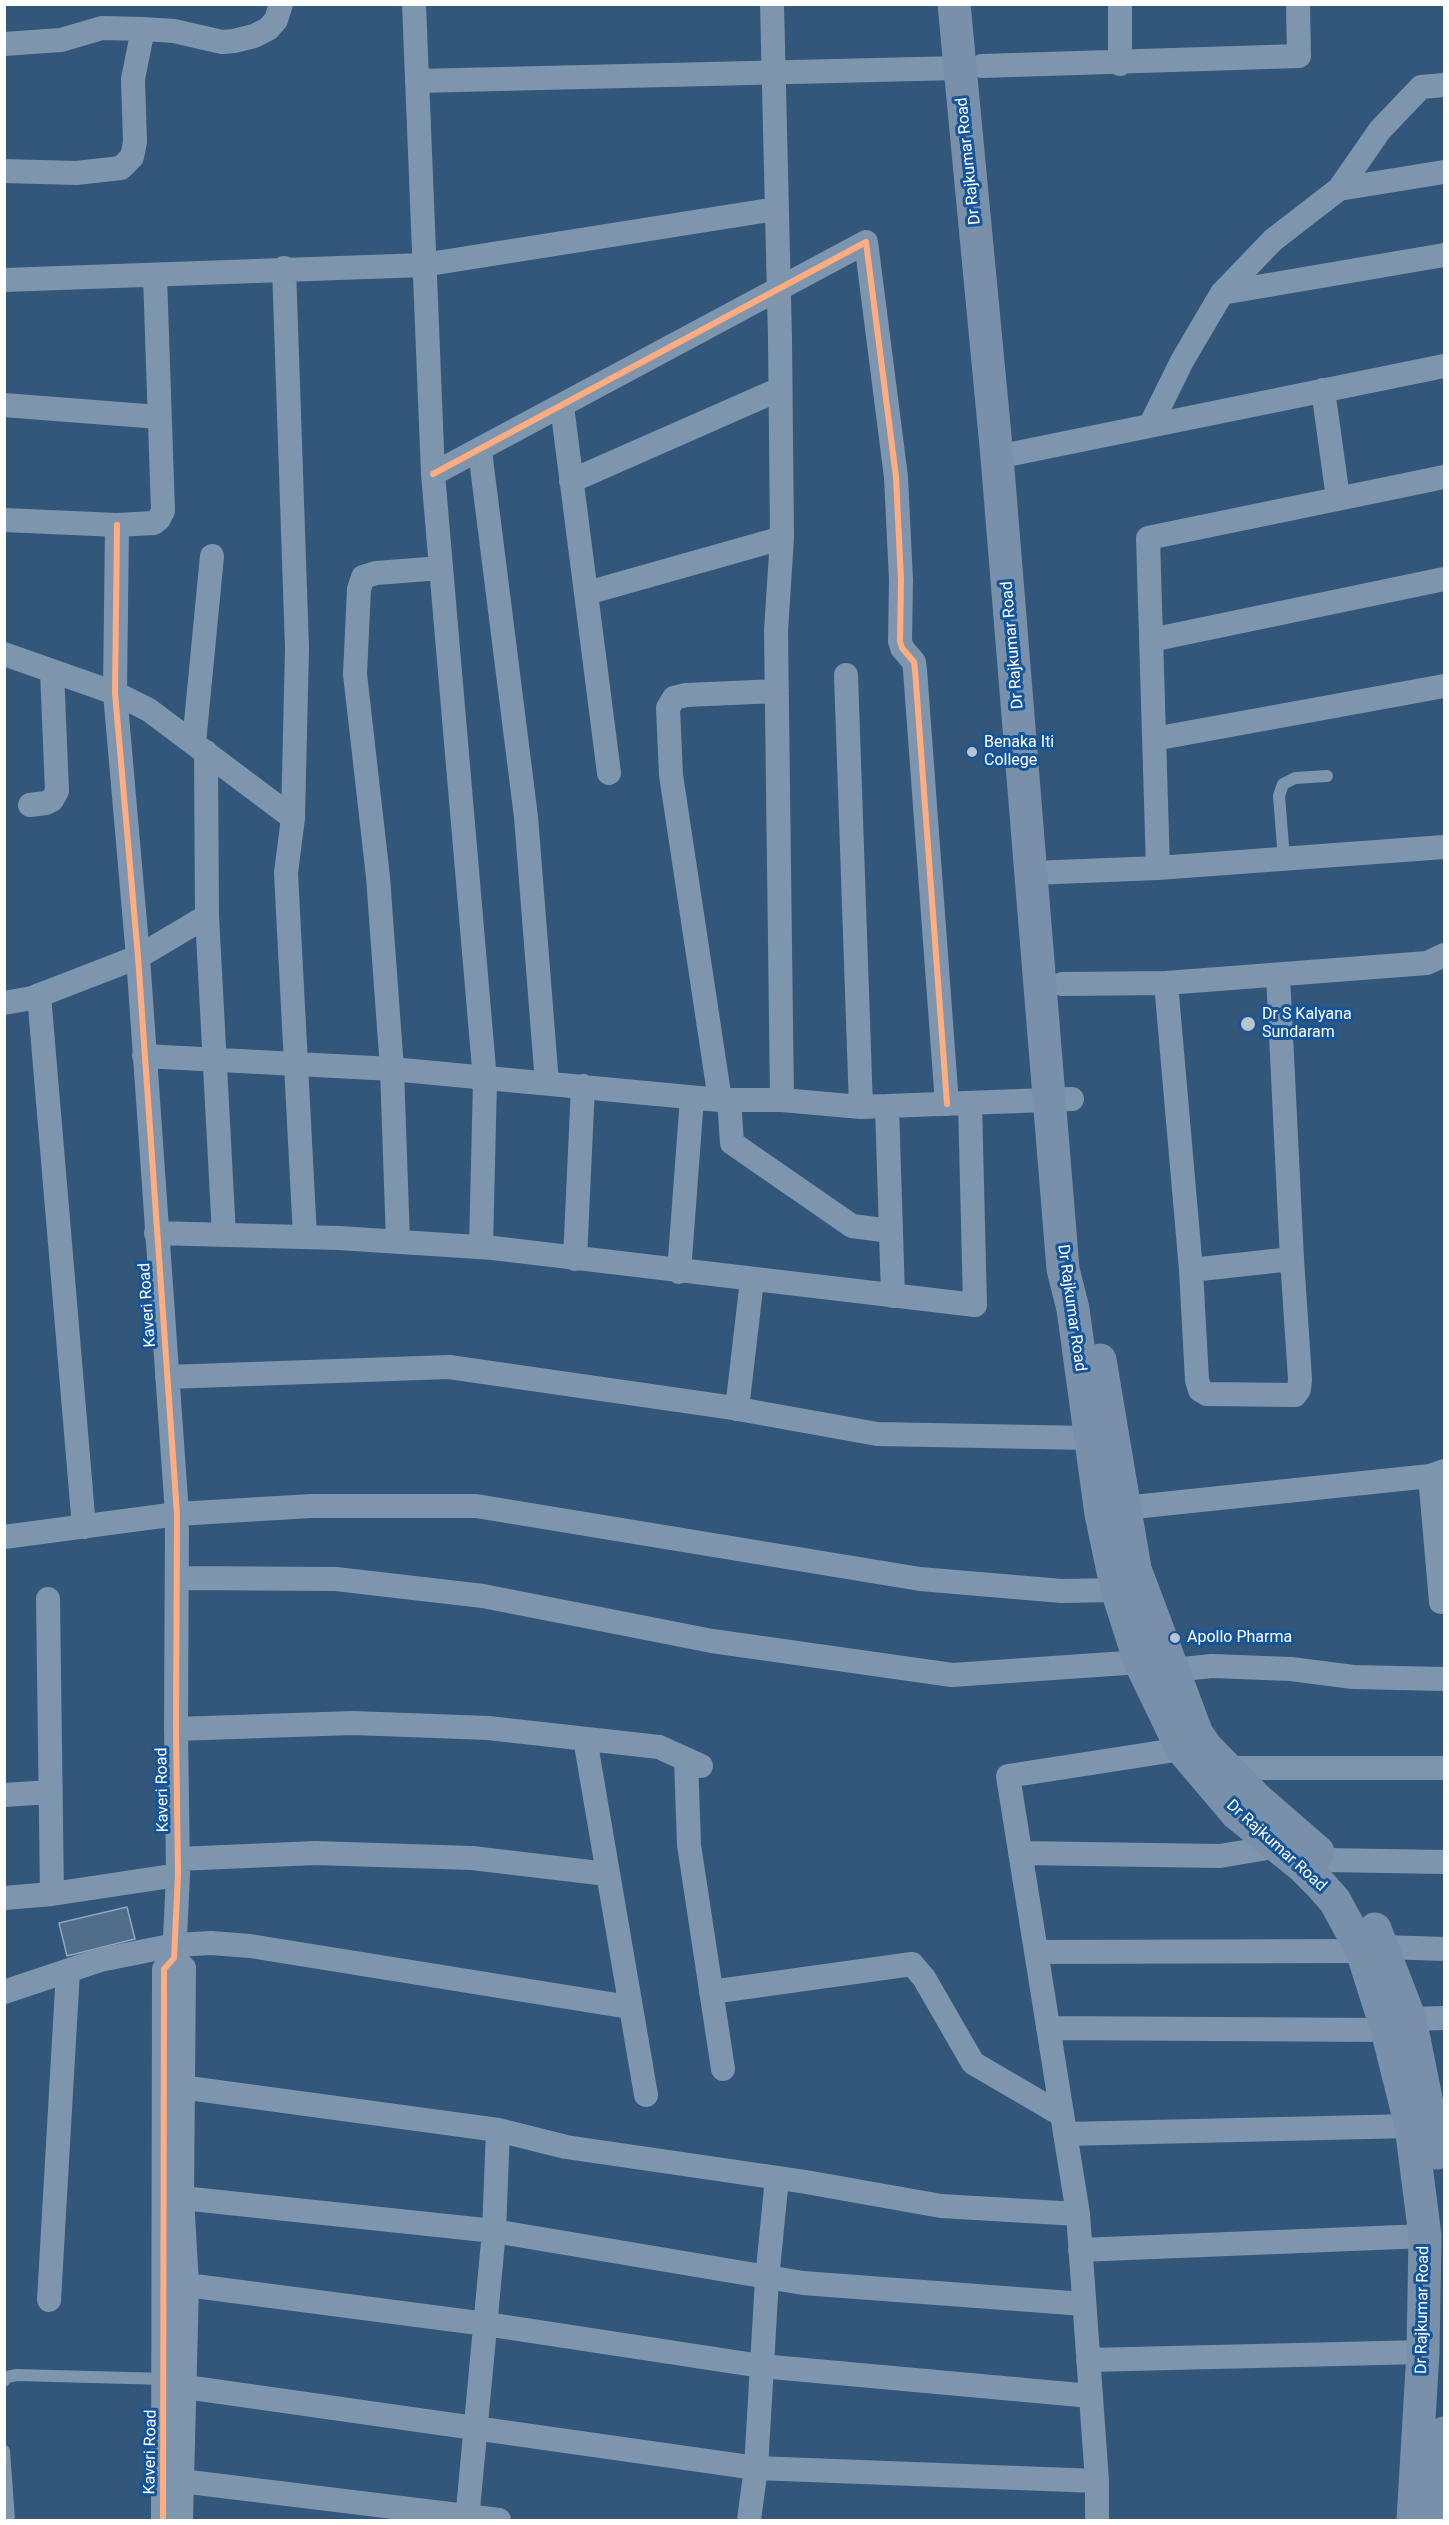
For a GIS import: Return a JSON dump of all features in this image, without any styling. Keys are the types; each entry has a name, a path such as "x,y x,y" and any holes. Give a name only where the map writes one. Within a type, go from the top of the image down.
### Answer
{"main road":[{"name":"Dr Rajkumar Road","path":"954,4 971,67 1008,455 1061,1099 1084,1270 1135,1569 1197,1734 1227,1768 1326,1860 1357,1897 1430,2125 1444,2208"},
{"name":"Dr Rajkumar Road","path":"971,67 976,4"},
{"name":"Dr Rajkumar Road","path":"1043,872 1062,984 1061,1099 1064,1269 1073,1309 1088,1438 1117,1590 1140,1662 1182,1749 1237,1814 1303,1867 1335,1901 1373,1949"},
{"name":"Dr Rajkumar Road","path":"1413,2520 1423,2352 1430,2125"},
{"path":"1439,2520 1444,2433"}],"street":[{"path":"4,44 61,40 102,28 174,31 222,42 234,41 254,36 268,29 276,20 281,4"},
{"path":"414,4 423,265 434,474 485,1080 481,1247"},
{"path":"771,4 779,286 782,538 776,631 782,1100"},
{"path":"1120,4 1120,64"},
{"path":"417,81 1120,64 1299,56 1298,4"},
{"path":"4,171 95,172 121,168 132,157 135,142 133,79 143,29"},
{"path":"1151,424 1182,362 1222,292 1274,240 1339,189 1380,130 1421,87 1444,85"},
{"path":"1339,189 1444,172"},
{"path":"4,280 155,276 284,268 423,265 776,209"},
{"path":"156,1233 305,1237 481,1247 975,1305 958,1103 915,670 914,662 902,648 900,641 901,580 896,477 866,242 779,286 480,451 434,474"},
{"path":"1222,292 1444,255"},
{"path":"284,268 297,608 293,818 286,873 305,1237"},
{"path":"4,520 117,525 154,523 163,512 155,276"},
{"path":"1008,455 1444,366"},
{"path":"571,481 780,389"},
{"path":"1323,390 1338,498"},
{"path":"4,405 159,417"},
{"path":"561,406 609,773"},
{"path":"480,451 526,817 547,1083"},
{"path":"1158,868 1148,538 1444,477"},
{"name":"Kaveri Road","path":"117,525 114,693 138,957 177,1514 178,1867 174,1951 164,1969 182,2520"},
{"path":"586,593 782,538"},
{"path":"212,556 200,748 224,1235"},
{"path":"398,1242 392,1069 378,877 355,674 359,589 363,577 376,573 441,568"},
{"path":"1151,640 1444,579"},
{"path":"4,654 114,693 149,710 293,818"},
{"path":"30,805 46,803 57,791 52,671"},
{"path":"846,675 861,1107"},
{"path":"1154,739 1444,686"},
{"path":"777,691 686,695 674,698 669,708 671,775 732,1143 852,1226 891,1231"},
{"path":"1043,872 1158,868 1444,847"},
{"path":"4,1004 39,995 138,957 207,915"},
{"path":"1062,984 1166,983 1278,975 1427,963 1444,955"},
{"path":"1166,983 1191,1270 1197,1380 1200,1390 1207,1394 1295,1395 1299,1389 1300,1379 1278,975"},
{"path":"39,995 84,1527"},
{"path":"144,1056 215,1062 392,1069 485,1080 583,1086 692,1098 782,1100 861,1107 1061,1099"},
{"path":"575,1259 583,1086"},
{"path":"679,1272 692,1098"},
{"path":"887,1106 893,1296"},
{"path":"1191,1270 1292,1259"},
{"path":"737,1409 752,1280"},
{"path":"167,1377 449,1367 737,1409 876,1434 1088,1438"},
{"path":"1124,1508 1437,1474 1441,1602"},
{"path":"4,1537 177,1514 311,1506 476,1506 920,1579 1062,1591 1117,1590"},
{"path":"177,1578 336,1579 483,1596 712,1641 952,1675 1140,1662"},
{"path":"48,1599 52,1894"},
{"path":"1173,1670 1212,1666 1291,1669 1353,1677 1444,1679"},
{"path":"176,1729 354,1723 488,1728 659,1747 694,1762 689,1845 723,2069"},
{"path":"585,1739 629,2007 646,2095"},
{"path":"1097,2520 1097,2481 1078,2214 1008,1776 1182,1749"},
{"path":"1227,1768 1444,1768"},
{"path":"4,1795 50,1792"},
{"path":"1020,1853 1220,1856 1279,1846"},
{"path":"4,1898 52,1894 178,1867 337,1854 472,1858 607,1874"},
{"path":"1326,1860 1444,1862"},
{"path":"4,1992 100,1960 174,1951 250,1946 629,2007"},
{"path":"1036,1952 1444,1949"},
{"name":"Kaveri Road","path":"174,1951 184,1968 181,2087 182,2198 176,2286"},
{"path":"711,1992 912,1964 924,1978 973,2063 1064,2125 1430,2125"},
{"path":"49,2300 68,1971"},
{"path":"1048,2028 1399,2024 1444,2018"},
{"path":"181,2087 498,2130 566,2147 777,2178 941,2206 1078,2214"},
{"path":"467,2518 494,2231 498,2130"},
{"path":"749,2520 756,2468 766,2279 777,2178"},
{"path":"182,2198 494,2231 766,2279 1084,2304"},
{"path":"1080,2250 1425,2236"},
{"path":"176,2286 486,2324 761,2366 1091,2396"},
{"path":"1089,2360 1423,2352"},
{"path":"176,2383 756,2468 1097,2481"},
{"name":"Kaveri Road","path":"163,2520 176,2383"},
{"path":"181,2481 467,2518 499,2520"}],"lane":[{"path":"1284,859 1279,796 1283,784 1294,778 1328,776"},
{"path":"4,2381 7,2377 17,2375 176,2383"},
{"path":"4,2451 9,2520"}],"building":[{"path":"127,1907 135,1939 67,1956 59,1923"}],"cycle path":[{"path":"433,474 866,242 896,477 901,580 900,641 902,648 914,662 915,670 947,1104"},
{"path":"117,525 115,693 138,957 177,1514 178,1875 174,1958 164,1969 163,2520"}],"place":[{"name":"Benaka Iti College","path":"972,752"},
{"name":"Dr S Kalyana Sundaram","path":"1248,1024"},
{"name":"Apollo Pharma","path":"1175,1638"}]}
